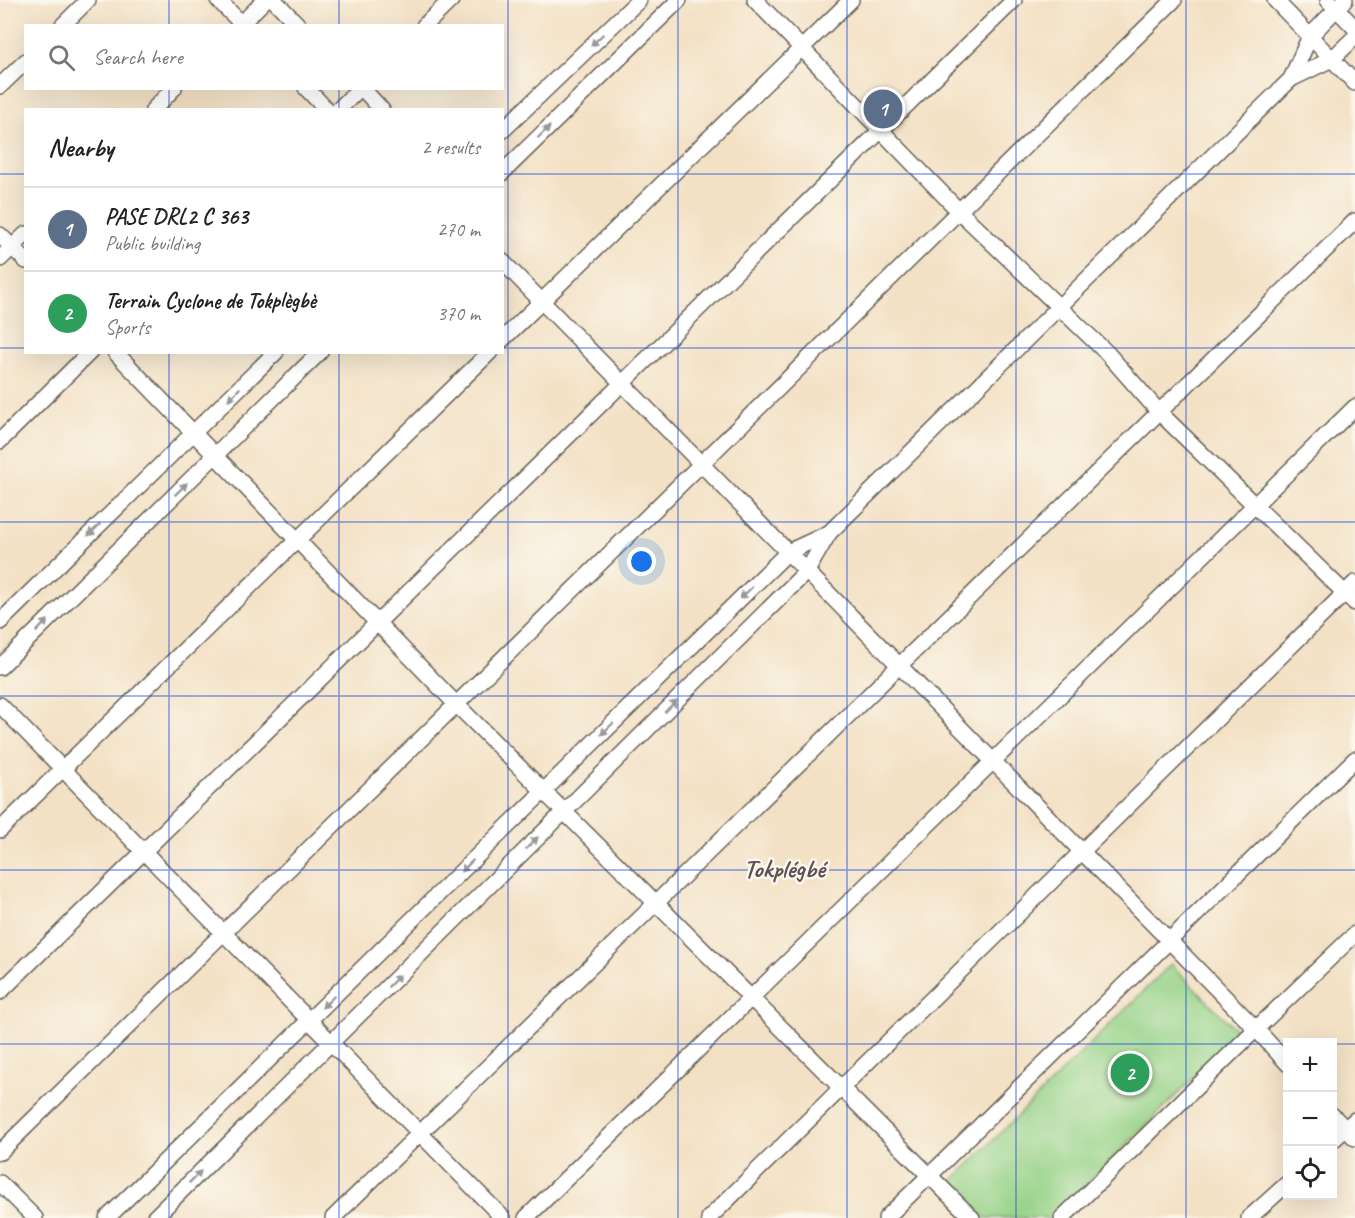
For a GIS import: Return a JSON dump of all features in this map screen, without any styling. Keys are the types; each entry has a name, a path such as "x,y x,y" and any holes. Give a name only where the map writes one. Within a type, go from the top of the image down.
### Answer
{"street":[{"path":"64,24 88,0"},
{"path":"218,0 240,24"},
{"path":"242,24 265,0"},
{"path":"274,0 297,24"},
{"path":"426,24 451,0"},
{"path":"504,129 639,0"},
{"path":"504,171 680,0"},
{"path":"709,1218 1081,851 1352,593 1254,506 1159,412 1107,353 959,211 755,0"},
{"path":"504,338 851,0"},
{"path":"0,992 1014,0"},
{"path":"0,1152 1174,0"},
{"path":"1275,0 1355,82"},
{"path":"1292,80 1310,36 1336,3 1355,28"},
{"path":"107,1218 788,552 828,532 1292,80 1332,59 1355,37"},
{"path":"0,86 24,63"},
{"path":"155,108 172,90"},
{"path":"308,90 325,108"},
{"path":"340,108 359,90"},
{"path":"363,90 380,108"},
{"path":"333,1218 1355,221"},
{"path":"0,235 24,259"},
{"path":"0,259 24,236"},
{"path":"504,263 1169,940 1283,1059"},
{"path":"0,441 88,354"},
{"path":"117,354 456,705 972,1218"},
{"path":"0,622 274,354"},
{"path":"0,667 318,354"},
{"path":"0,830 488,354"},
{"path":"526,1218 1355,407"},
{"path":"154,1218 807,571 828,532"},
{"path":"0,705 503,1218"},
{"path":"886,1218 1355,759"},
{"path":"1062,1218 1355,934"},
{"path":"1337,1118 1352,1129 1337,1138"},
{"path":"0,1183 34,1218"},
{"path":"1249,1218 1283,1187"}],"green space":[{"path":"1171,964 1239,1033 1053,1218 984,1218 950,1183"}],"place":[{"name":"PASE DRL2 C 363","path":"883,109"},
{"name":"Terrain Cyclone de Tokplègbè","path":"1130,1073"}],"district":[{"name":"Tokplégbé","path":"784,868"}]}
